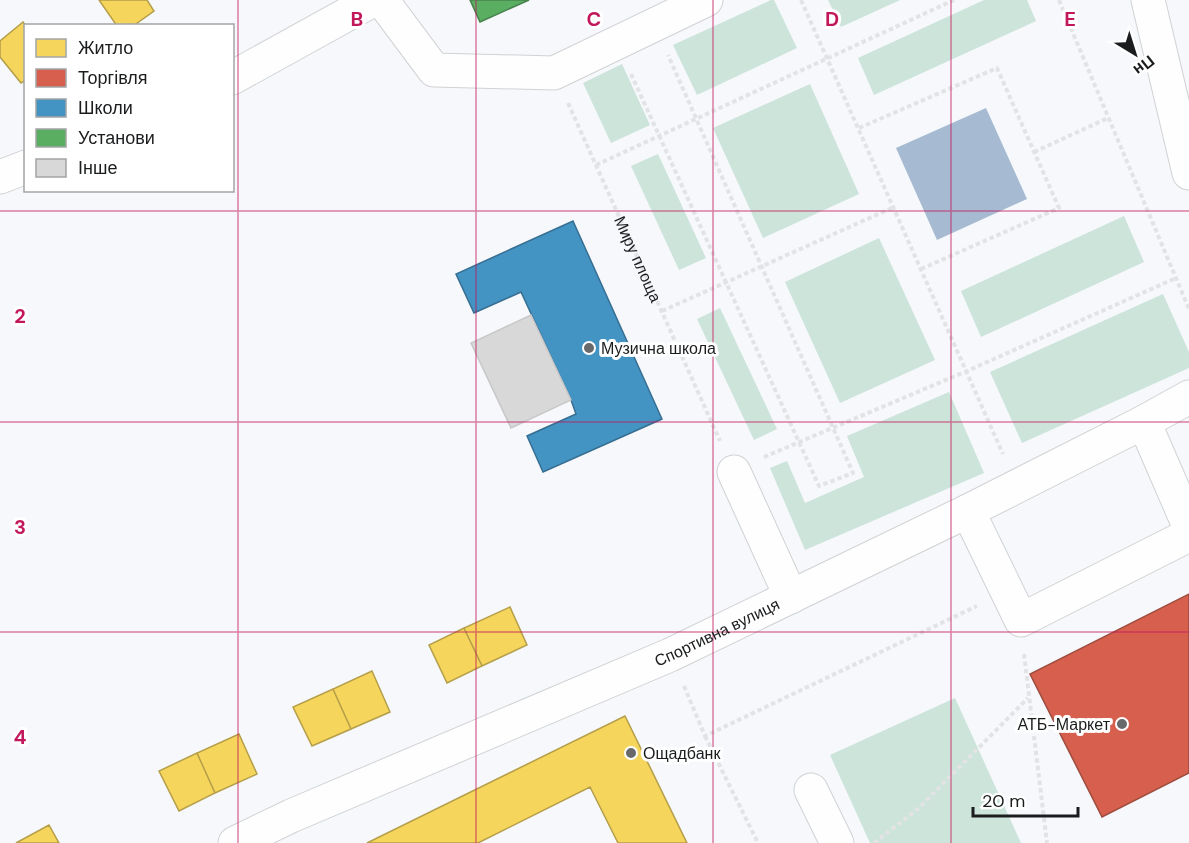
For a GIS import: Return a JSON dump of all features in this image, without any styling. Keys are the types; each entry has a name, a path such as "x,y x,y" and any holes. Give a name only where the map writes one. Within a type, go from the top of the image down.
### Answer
{"street":[{"path":"234,77 379,1 434,70 555,73 706,0"},
{"path":"1148,0 1189,173"},
{"path":"0,177 24,168"},
{"name":"Спортивна вулиця","path":"235,843 291,816 670,655 968,511 1189,397"},
{"path":"1144,422 1189,526"},
{"path":"734,472 791,597"},
{"path":"968,511 1014,606 1189,535"},
{"path":"811,790 837,843"}],"path":[{"path":"801,0 1017,486"},
{"path":"596,165 954,0"},
{"path":"1059,0 1189,309"},
{"path":"616,43 819,486 853,473 655,25"},
{"path":"859,129 997,68 1035,152 1059,208 921,268"},
{"name":"Миру площа","path":"555,73 734,472"},
{"path":"1035,152 1108,118"},
{"path":"662,311 894,207"},
{"path":"734,472 1176,278"},
{"path":"705,736 1014,606 1029,697 1047,843"},
{"path":"670,655 705,736 758,843"},
{"path":"874,843 919,808 1029,697"}],"green space":[{"path":"774,0 797,48 697,95 673,45"},
{"path":"828,0 900,0 841,27"},
{"path":"984,0 1027,0 1036,21 874,95 858,58"},
{"path":"622,64 650,125 611,143 583,83"},
{"path":"810,84 859,194 763,238 713,128"},
{"path":"658,154 706,258 679,270 631,166"},
{"path":"1124,216 1144,262 981,337 961,291"},
{"path":"879,238 935,360 840,403 785,282"},
{"path":"1163,294 1189,352 1189,368 1022,443 990,372"},
{"path":"720,308 777,429 754,440 697,319"},
{"path":"949,392 984,473 805,550 770,468 787,461 805,503 864,477 847,436"},
{"path":"955,698 1021,843 870,843 830,755"}],"water":[{"path":"986,108 1027,199 937,240 896,148"}],"building: Житло":[{"path":"99,0 147,0 154,11 136,24 116,24"},
{"path":"23,22 24,81 21,83 0,57 0,41"},
{"path":"510,607 527,645 482,666 464,628"},
{"path":"464,628 482,666 447,683 429,645"},
{"path":"372,671 390,712 351,729 333,689"},
{"path":"333,689 351,729 312,746 293,707"},
{"path":"625,716 687,843 618,843 590,787 478,843 367,843"},
{"path":"239,734 257,774 215,793 197,753"},
{"path":"197,753 215,793 179,811 159,771"},
{"path":"49,825 59,843 16,843"}],"building: Торгівля":[{"name":"АТБ-Маркет","path":"1189,594 1189,773 1102,817 1030,674"}],"building: Школи":[{"name":"Музична школа","path":"573,221 662,419 543,472 527,436 576,414 571,400 521,292 474,313 456,274"}],"building: Установи":[{"path":"470,0 529,0 480,22"}],"building: Інше":[{"path":"531,315 571,400 511,428 471,343"}],"place":[{"name":"Музична школа","path":"589,348"},
{"name":"АТБ-Маркет","path":"1122,724"},
{"name":"Ощадбанк","path":"631,753"}]}
